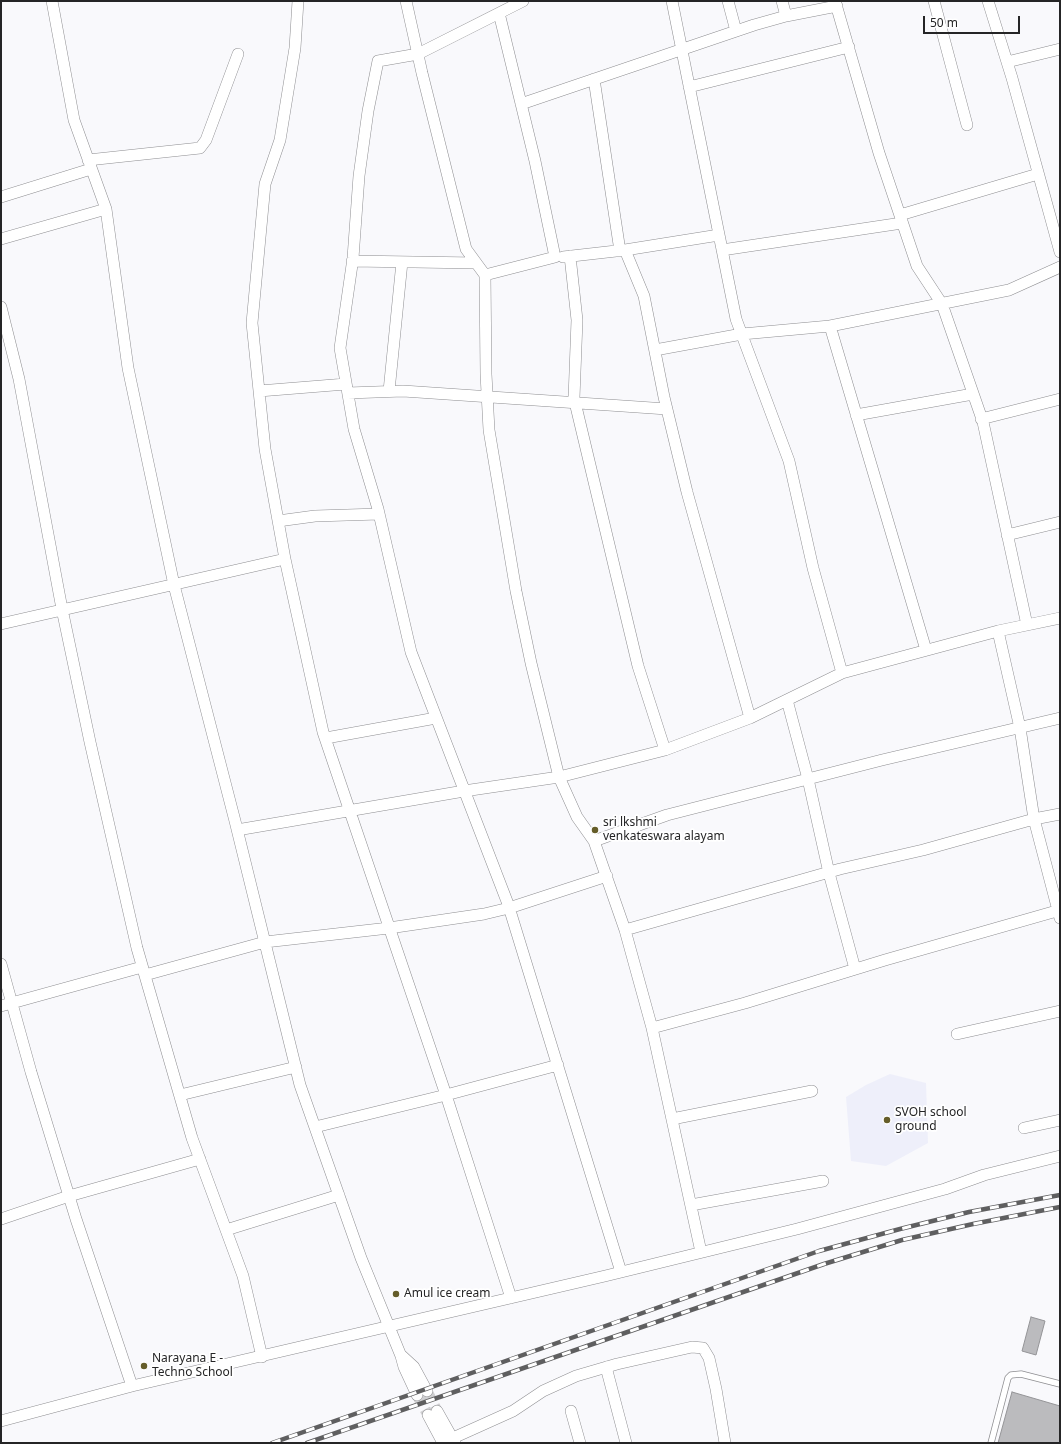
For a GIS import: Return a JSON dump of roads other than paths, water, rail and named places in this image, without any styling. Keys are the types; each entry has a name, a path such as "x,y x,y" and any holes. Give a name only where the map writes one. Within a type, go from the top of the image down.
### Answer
{"street":[{"path":"52,1 74,120 106,209 128,368 174,585 237,830 300,1085 361,1258 401,1356 414,1367 422,1393"},
{"path":"298,1 295,48 280,140 265,184 252,323 266,449 285,559 326,738 446,1095 511,1298"},
{"path":"406,1 466,249 485,275 489,430 516,591 531,663 559,777 577,817 594,841 625,930 652,1028 701,1252"},
{"path":"523,1 418,54 378,61 368,111 359,176 352,261 340,348 354,429 379,514 411,652 509,908 622,1272"},
{"path":"672,1 688,87 736,319 790,461 813,568 842,673"},
{"path":"728,1 736,31"},
{"path":"782,1 786,16"},
{"path":"934,1 967,125"},
{"path":"988,1 1007,62 1060,252"},
{"path":"521,104 736,31 786,16 836,4 880,153 917,266 942,304 982,419 1027,625"},
{"path":"499,13 535,161 555,257"},
{"path":"688,87 848,47"},
{"path":"1007,62 1060,49"},
{"path":"1,197 90,164 200,148 206,140 238,54"},
{"path":"594,79 623,250 644,296 667,409 687,492 750,718"},
{"path":"722,250 901,219 1038,174"},
{"path":"1,239 106,209"},
{"path":"485,275 555,257 623,250 719,235"},
{"path":"570,256 577,320 575,402 638,666 665,750"},
{"path":"352,261 476,263"},
{"path":"388,391 402,262"},
{"path":"655,350 742,334 830,326 942,304 1009,290 1060,267"},
{"path":"1,307 20,378 62,610 93,758 137,948 192,1138 243,1276 262,1357"},
{"path":"830,326 926,650"},
{"path":"259,391 347,388 667,409"},
{"path":"856,415 973,394"},
{"path":"982,419 1060,399"},
{"path":"278,521 315,516 379,514"},
{"path":"1008,535 1060,522"},
{"path":"1,624 285,559"},
{"path":"237,830 464,791 559,777 665,750 750,718 842,673 998,631 1060,618"},
{"path":"652,1028 745,1003 855,969 1059,913 1034,819 1020,728 998,631"},
{"path":"787,700 808,778 855,969"},
{"path":"326,738 436,718"},
{"path":"594,841 667,815 808,778 1060,718"},
{"path":"625,930 830,872 923,850 1034,819 1060,814"},
{"path":"6,1004 265,942 389,928 484,914 509,908 607,876"},
{"path":"1,964 6,1004 31,1072 69,1196 132,1386"},
{"path":"957,1034 1060,1011"},
{"path":"315,1126 446,1095 558,1065"},
{"path":"180,1095 296,1067"},
{"path":"672,1119 812,1091"},
{"path":"1024,1128 1060,1120"},
{"path":"1,1420 132,1386 262,1357 622,1272 835,1219 946,1189 984,1175 1060,1156"},
{"path":"1,1218 69,1196 200,1160"},
{"path":"691,1205 823,1181"},
{"path":"226,1230 339,1194"},
{"path":"433,1413 450,1441 513,1411 544,1391 576,1376 606,1367 692,1347 703,1348 710,1364 725,1443"},
{"path":"606,1367 626,1443"},
{"path":"571,1411 580,1443"}],"lane":[{"path":"992,1443 1008,1378 1011,1375 1021,1374 1060,1384"}],"tunnel":[{"path":"427,1391 437,1411"},
{"path":"417,1395 428,1415"}],"railway":[{"path":"272,1443 819,1251 969,1212 1060,1195"},
{"path":"307,1443 824,1264 902,1240 1060,1207"}],"place":[{"name":"sri lkshmi venkateswara alayam","path":"595,830"},
{"name":"SVOH school ground","path":"887,1120"},
{"name":"Amul ice cream","path":"396,1294"},
{"name":"Narayana E - Techno School","path":"144,1366"}]}
